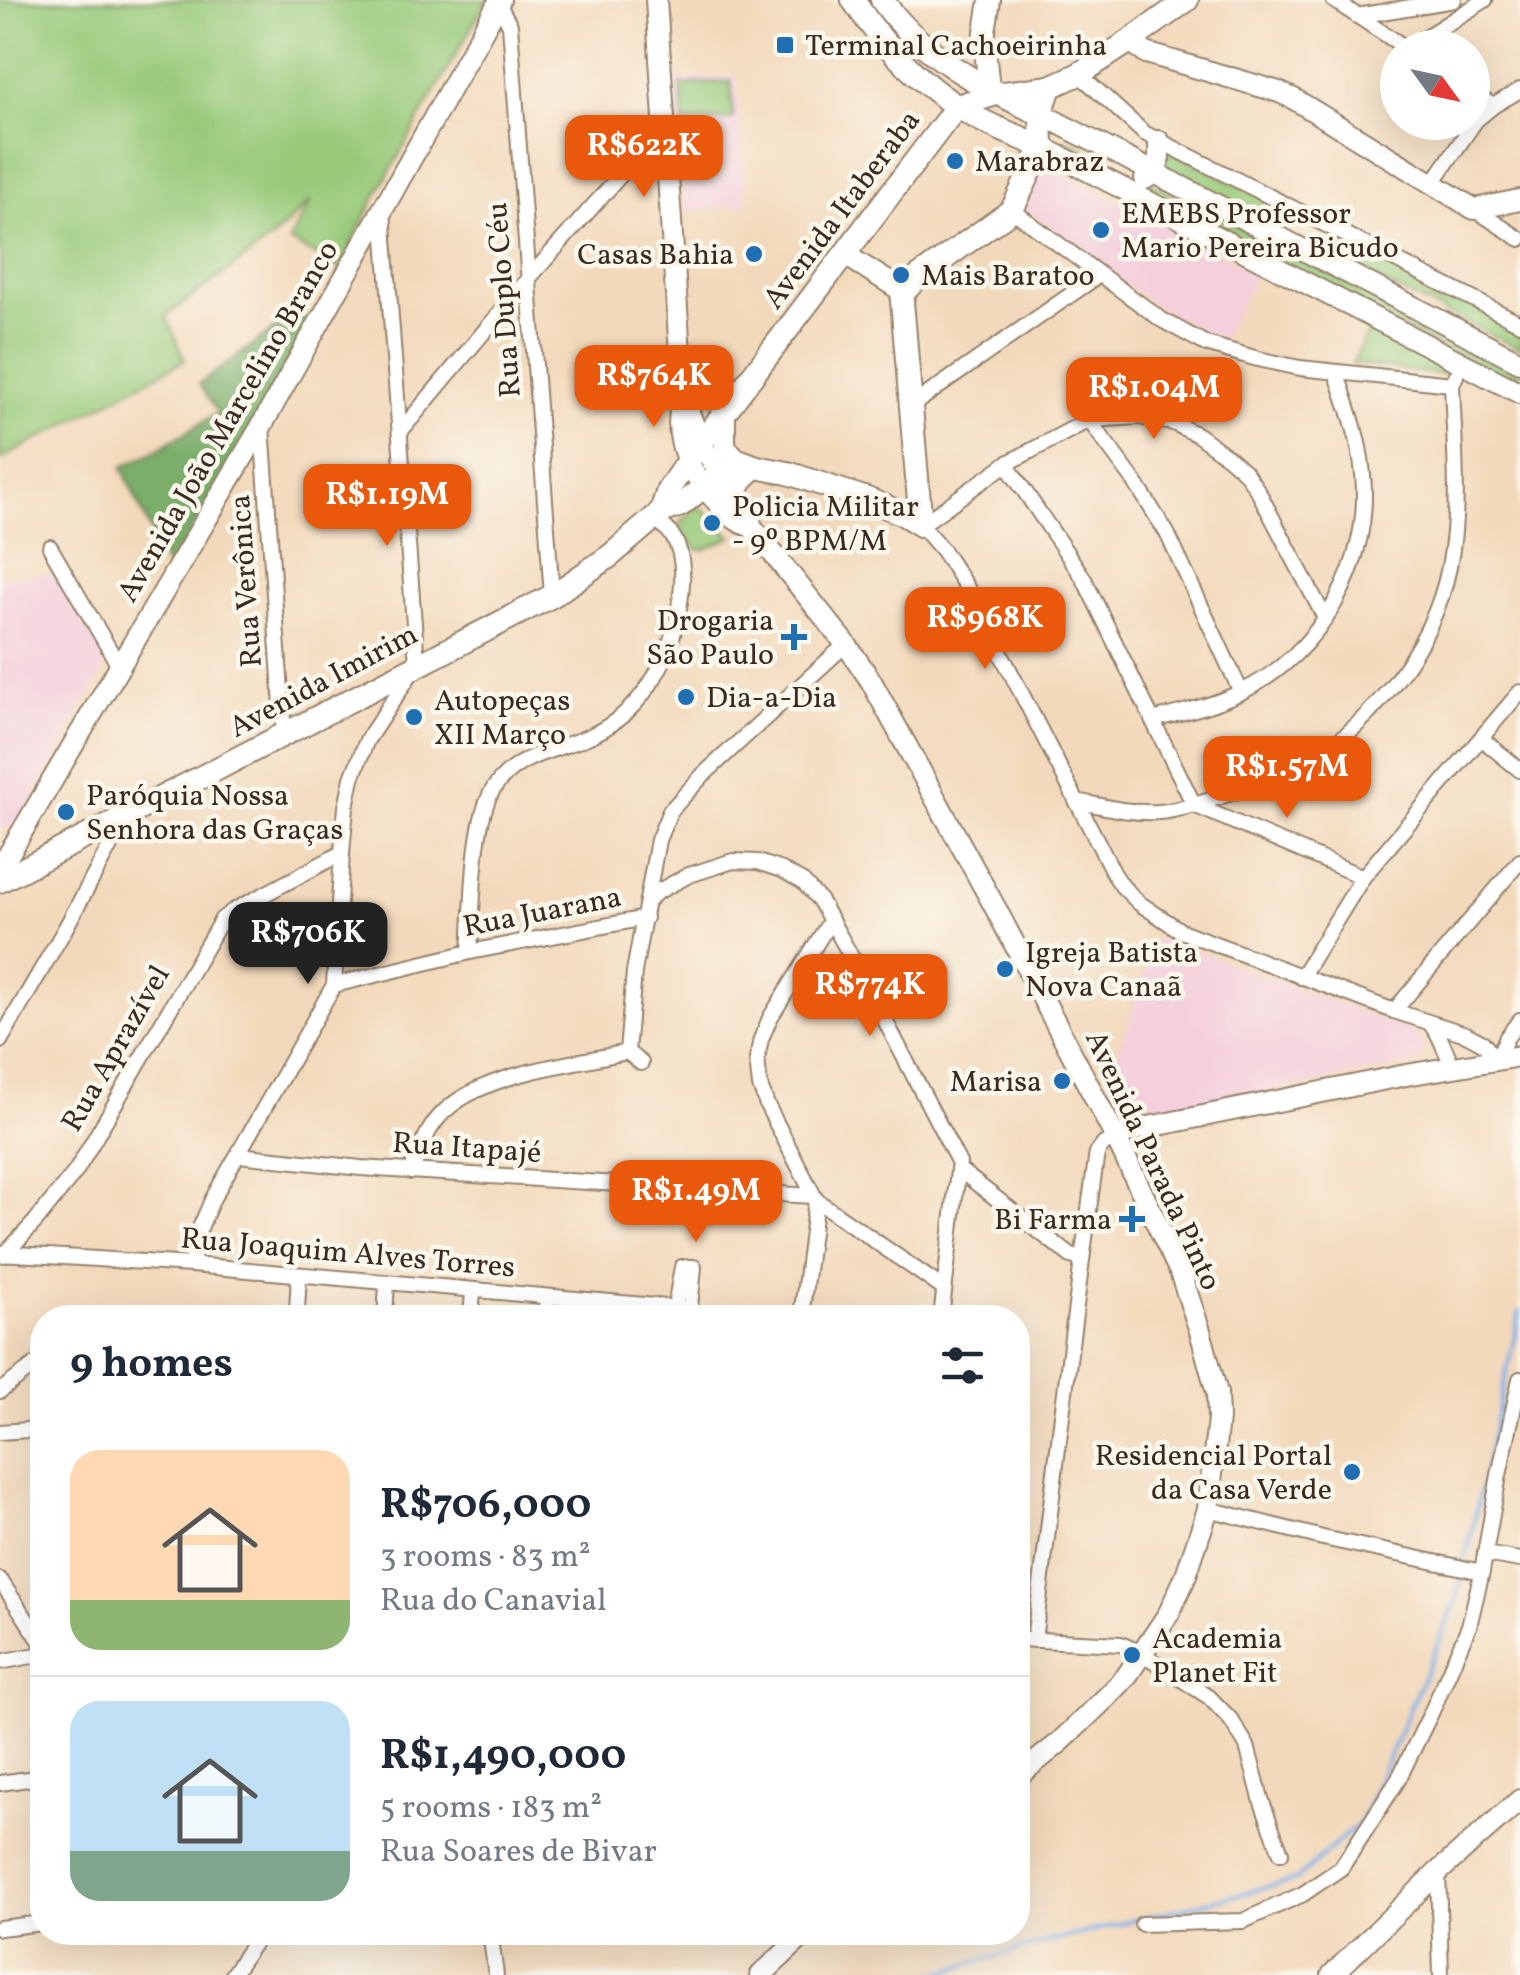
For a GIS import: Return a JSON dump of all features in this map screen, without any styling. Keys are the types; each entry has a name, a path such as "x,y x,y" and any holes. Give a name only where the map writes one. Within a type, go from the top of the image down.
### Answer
{"main road":[{"name":"Avenida Parada Pinto","path":"656,0 683,397 694,453 736,520 751,526 871,681 1116,1138 1180,1272 1216,1393 1218,1419 1208,1509 1169,1614 1110,1694 1030,1766"},
{"path":"854,0 874,32 910,69 957,106 1520,392"},
{"path":"882,0 912,36 954,69 993,92 1520,362"},
{"path":"990,0 984,38 993,92"},
{"path":"957,106 993,92 1050,87 1079,74 1187,0"},
{"name":"Avenida João Marcelino Branco","path":"0,869 10,836 119,666 262,424 499,2"},
{"path":"954,69 970,62 984,38"},
{"path":"1130,41 1146,52 1279,92 1474,209 1520,200"},
{"path":"921,526 904,292 917,278 1012,210 1042,147 1042,114 1050,87"},
{"name":"Avenida Itaberaba","path":"694,453 957,106"},
{"path":"1091,172 1101,170 1131,182 1140,181 1155,173 1160,141"},
{"path":"844,254 904,292"},
{"path":"683,397 706,414 729,408 725,446 736,458 866,499 921,526"},
{"name":"Avenida Imirim","path":"658,515 668,490 694,453"},
{"path":"711,480 735,465 757,466"},
{"path":"735,497 742,481 757,466"},
{"name":"Avenida Parada Pinto","path":"711,480 735,497 751,526"},
{"name":"Avenida Imirim","path":"0,882 284,734 384,694 416,664 552,596 711,480"},
{"path":"1116,1138 1129,1131 1520,1056"},
{"path":"1332,1975 1438,1872 1520,1800"},
{"path":"761,1975 792,1945"}],"street":[{"path":"1332,0 1380,31"},
{"path":"1357,16 1454,0"},
{"path":"1436,30 1485,0"},
{"name":"Rua Duplo Céu","path":"499,2 510,25 552,596"},
{"path":"1079,74 1144,133 1520,323"},
{"path":"1432,184 1476,120 1520,90"},
{"path":"1490,103 1494,106"},
{"path":"400,432 666,124"},
{"path":"1474,209 1520,238"},
{"path":"383,210 416,664"},
{"path":"1012,210 1162,320 1206,344 1258,360 1452,384"},
{"path":"911,406 1100,275"},
{"path":"1076,801 1154,812 1194,805 1290,772 1323,752 1358,723 1401,675 1428,629 1450,564 1454,484 1452,384 1462,362"},
{"path":"1152,720 1241,692 1270,676 1312,638 1341,592 1362,530 1364,479 1348,406 1336,372"},
{"path":"1325,618 1245,472 1198,435 1173,423 1138,417 1089,420 1006,464 921,526 969,592 1122,886 1139,903 1181,931 1394,1012 1466,1034 1482,1043 1496,1060 1520,1020"},
{"path":"1089,420 1167,533 1241,692"},
{"name":"Rua Verônica","path":"262,424 284,734"},
{"path":"1006,464 1083,577 1194,805 1363,876"},
{"path":"470,952 478,851 490,792 515,765 532,755 589,737 622,715 642,698 670,647 682,574 675,541 658,515"},
{"path":"50,547 119,666"},
{"path":"627,1052 634,972 658,840 670,810 846,644"},
{"path":"1302,977 1363,876 1520,692"},
{"path":"192,1266 196,1236 204,1216 334,985 346,807 352,778 384,694"},
{"path":"1482,739 1520,770"},
{"path":"0,1041 110,846 115,823"},
{"name":"Rua Aprazível","path":"2,1255 76,1171 222,919 342,853"},
{"path":"647,901 689,875 733,861 758,862 782,870 803,882 820,900 959,1163 942,1305"},
{"path":"1394,1012 1520,861"},
{"name":"Rua Juarana","path":"334,985 470,952 645,918"},
{"path":"831,920 760,1040 760,1086 814,1198 944,1290"},
{"path":"1430,1023 1452,1068"},
{"path":"627,1052 641,1064"},
{"path":"410,1172 439,1117 472,1092 513,1076 627,1052"},
{"path":"1034,1640 1097,1153 1116,1138"},
{"name":"Rua Itapajé","path":"238,1155 410,1172 814,1198"},
{"path":"958,1170 1071,1256 1081,1259"},
{"path":"802,1305 814,1198"},
{"name":"Rua Joaquim Alves Torres","path":"2,1255 192,1266 547,1297 581,1305"},
{"path":"297,1305 299,1276"},
{"path":"385,1305 387,1283"},
{"path":"472,1305 473,1291"},
{"path":"547,1297 547,1305"},
{"path":"0,1391 30,1369"},
{"path":"1142,1924 1244,1922 1303,1894 1341,1868 1398,1780 1463,1643 1477,1598 1520,1380"},
{"path":"0,1432 30,1429"},
{"path":"1208,1509 1482,1572"},
{"path":"1485,1554 1520,1560"},
{"path":"0,1580 30,1625"},
{"path":"1030,1640 1121,1644 1210,1697 1232,1720 1247,1746 1281,1854"},
{"path":"0,1662 30,1656"},
{"path":"0,1782 30,1778"},
{"path":"1438,1872 1441,1975"},
{"path":"0,1928 30,1924"},
{"path":"232,1975 252,1945"},
{"path":"492,1945 496,1975"}],"shaded area":[{"path":"736,76 747,205 685,211 675,80"},
{"path":"1047,165 1257,273 1222,338 1167,313 1026,210 1023,206 1040,170"},
{"path":"57,573 108,661 17,827 0,828 0,577"},
{"path":"1158,935 1411,1030 1421,1040 1423,1053 1417,1064 1125,1117 1107,1083"}],"green space":[{"path":"0,0 487,0 339,268 289,241 311,201 270,240 166,316 185,360 0,460"},
{"path":"731,81 733,119 684,123 681,85"},
{"path":"1068,140 1126,170 1123,176 1064,146"},
{"path":"1169,151 1284,206 1287,228 1278,232 1162,169"},
{"path":"1153,184 1520,371 1520,387 1136,193"},
{"path":"1338,233 1520,325 1520,349 1326,255"},
{"path":"294,315 314,320 168,570 122,467 218,413 199,384"},
{"path":"1370,329 1444,368 1444,372 1442,375 1352,364"},
{"path":"697,506 732,537 698,550 677,527"}],"waterway":[{"path":"1465,1562 1520,1311"},
{"path":"931,1975 1296,1880 1361,1821 1456,1602 1463,1572"}],"place":[{"name":"Terminal Cachoeirinha","path":"785,45"},
{"name":"Marabraz","path":"955,161"},
{"name":"EMEBS Professor Mario Pereira Bicudo","path":"1101,230"},
{"name":"Casas Bahia","path":"754,254"},
{"name":"Mais Baratoo","path":"901,275"},
{"name":"Policia Militar - 9º BPM/M","path":"712,523"},
{"name":"Drogaria São Paulo","path":"794,637"},
{"name":"Dia-a-Dia","path":"686,697"},
{"name":"Autopeças XII Março","path":"414,717"},
{"name":"Paróquia Nossa Senhora das Graças","path":"66,812"},
{"name":"Igreja Batista Nova Canaã","path":"1005,969"},
{"name":"Marisa","path":"1062,1081"},
{"name":"Bi Farma","path":"1132,1219"},
{"name":"Residencial Portal da Casa Verde","path":"1352,1472"},
{"name":"Academia Planet Fit","path":"1132,1655"}]}
